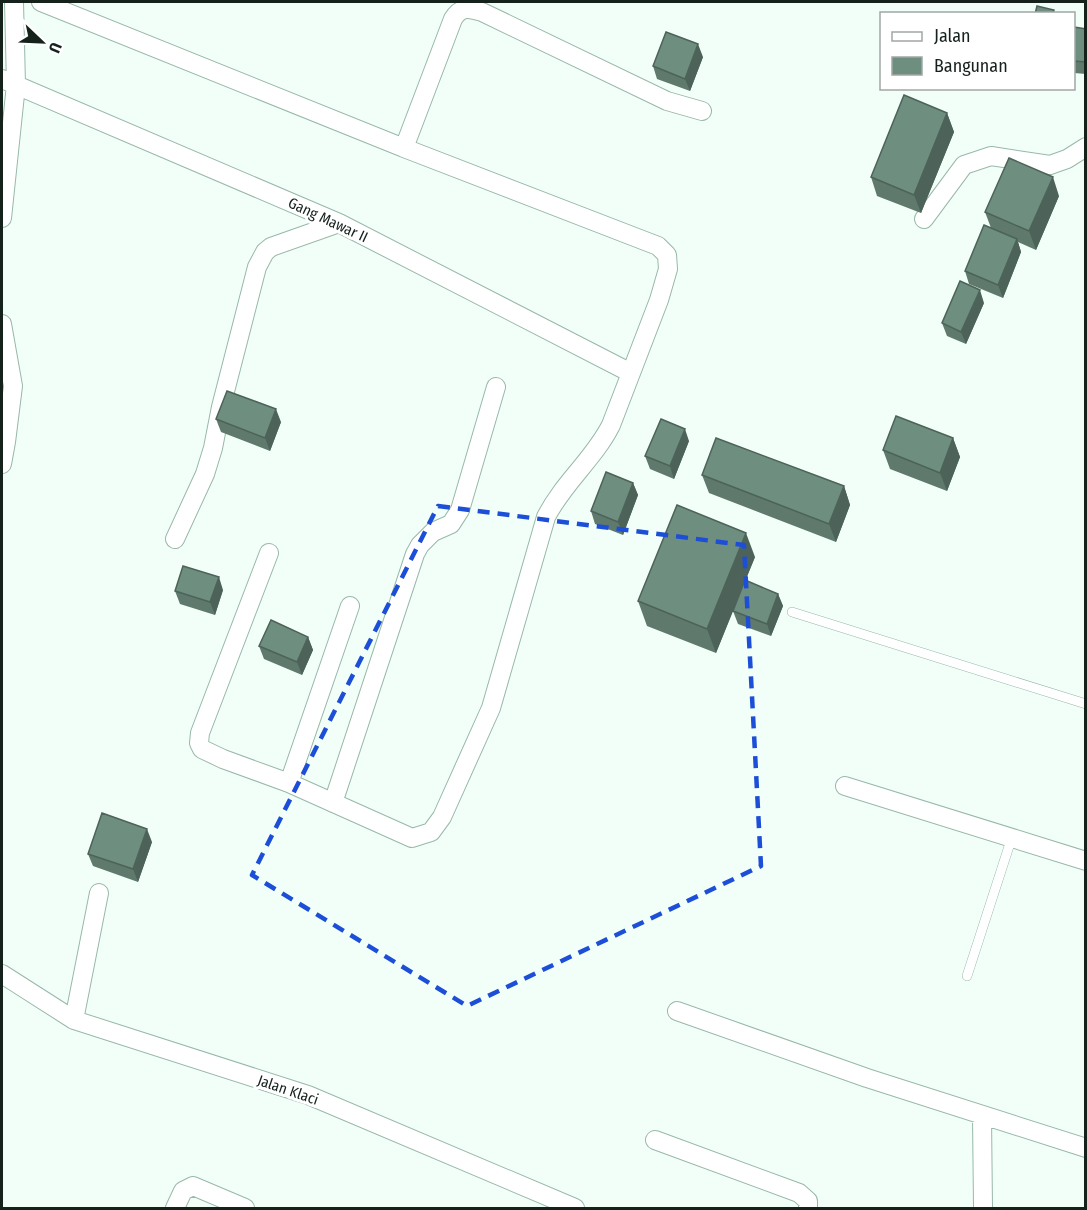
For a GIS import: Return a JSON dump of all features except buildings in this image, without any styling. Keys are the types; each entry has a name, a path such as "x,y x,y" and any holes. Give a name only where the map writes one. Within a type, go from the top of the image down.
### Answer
{"street":[{"path":"2,218 15,2"},
{"path":"41,2 404,148 658,246 664,250 669,260 660,300 611,425 602,443 552,505 546,518 491,708 437,826 431,832 412,838 290,783 207,753 202,749 200,734 269,553"},
{"path":"404,148 453,19 457,12 464,9 482,12 667,101 702,111"},
{"name":"Gang Mawar II","path":"9,82 339,223 631,373"},
{"path":"924,219 964,165 991,156 1050,165 1067,159 1086,147"},
{"path":"175,539 205,474 213,448 221,407 257,267 265,252 271,247 339,223"},
{"path":"2,324 13,386 2,464"},
{"path":"333,802 416,554 420,544 434,532 451,524 460,510 496,387"},
{"path":"290,783 350,606"},
{"path":"845,786 1086,861"},
{"path":"74,1020 99,893"},
{"name":"Jalan Klaci","path":"2,975 74,1020 308,1095 575,1209"},
{"path":"677,1011 982,1116 1086,1148"},
{"path":"982,1116 983,1209"},
{"path":"655,1140 800,1193 808,1201 808,1209"},
{"path":"175,1209 183,1191 193,1186 244,1209"}],"lane":[{"path":"792,612 1086,704"},
{"path":"967,976 1012,837"}],"highlighted area":[{"path":"438,506 744,545 761,866 467,1006 252,875"}]}
